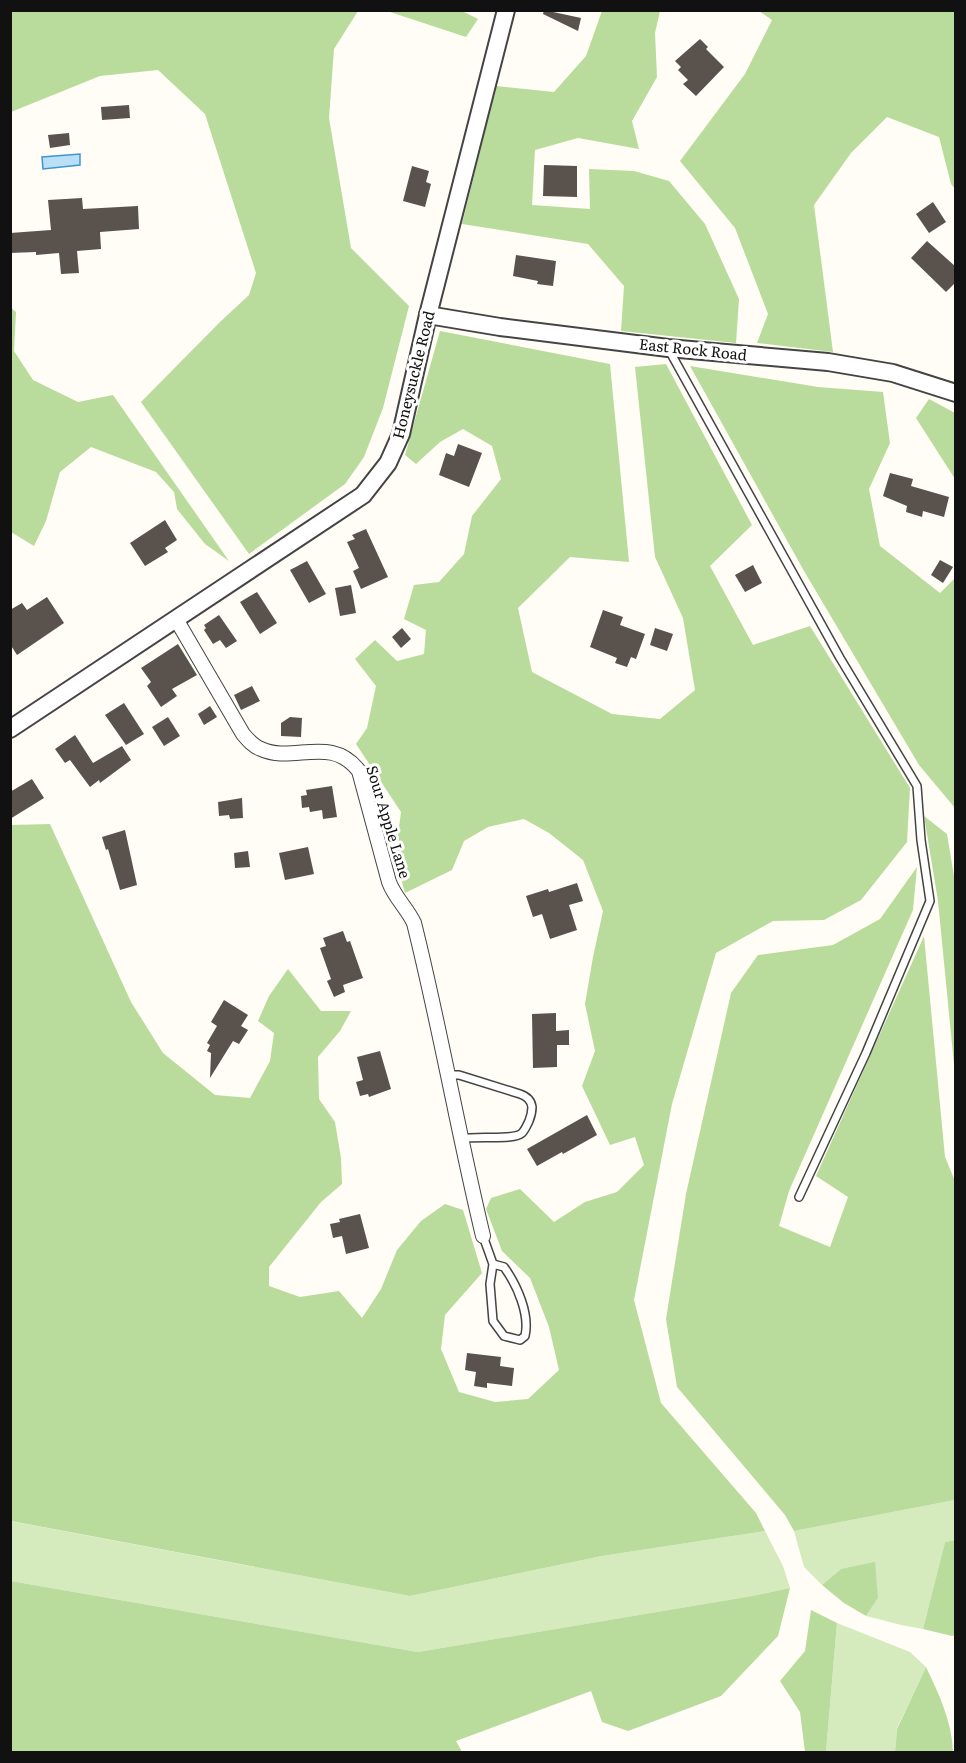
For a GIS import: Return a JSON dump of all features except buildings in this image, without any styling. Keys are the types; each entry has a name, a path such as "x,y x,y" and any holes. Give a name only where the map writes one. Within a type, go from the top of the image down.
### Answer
{"street":[{"name":"Honeysuckle Road","path":"10,729 363,495 375,482 388,463 400,434 506,10"},
{"name":"East Rock Road","path":"428,315 501,327 668,348 828,362 898,375 956,393"},
{"name":"Sour Apple Lane","path":"176,619 251,744 270,752 334,753 352,761 359,771 389,882 395,896 410,914 414,923 432,995 483,1236"}],"lane":[{"path":"668,348 834,648 917,786 921,840 930,901 866,1053 799,1197"},
{"path":"448,1074 520,1094 528,1097 532,1105 526,1127 515,1137 491,1136 461,1139"},
{"path":"483,1236 493,1264 490,1284 493,1321 504,1336 520,1340 525,1336 527,1327 518,1293 504,1267 493,1264"}],"green space":[{"path":"11,10 358,11 334,49 329,118 351,248 409,306 383,408 364,457 345,484 249,554 141,402 249,295 256,273 205,114 158,70 100,76 11,112"},
{"path":"387,11 462,11 478,19 466,37"},
{"path":"602,11 660,11 655,33 657,77 632,121 639,149 578,138 535,150 532,205 590,209 589,169 634,171 669,181 705,224 739,299 736,343 621,331 624,286 588,244 462,224 496,86 554,92 586,56"},
{"path":"759,11 955,11 955,189 951,184 939,137 887,117 851,153 814,205 833,352 757,343 768,314 735,228 680,161 745,74 772,20"},
{"path":"11,308 16,312 14,351 33,380 78,402 113,395 229,561 205,544 177,509 174,492 156,472 91,447 60,472 46,521 34,546 11,532"},
{"path":"440,331 610,364 629,562 570,557 518,608 532,672 612,714 660,719 695,690 683,618 655,557 635,367 666,364 752,525 710,566 753,645 810,626 910,788 907,842 861,900 824,920 773,921 716,953 672,1104 634,1300 661,1403 756,1513 765,1531 602,1556 410,1596 11,1521 11,825 50,824 131,1002 163,1053 215,1095 250,1098 270,1061 274,1033 258,1021 269,996 288,969 321,1011 351,1011 340,1031 318,1057 319,1099 335,1122 341,1158 342,1184 321,1202 269,1267 269,1286 300,1297 339,1291 362,1318 381,1289 397,1250 421,1221 445,1204 463,1210 482,1273 445,1315 441,1349 459,1392 495,1402 528,1399 559,1370 549,1327 530,1278 502,1251 486,1209 491,1198 520,1189 554,1222 585,1202 617,1192 644,1165 635,1137 610,1145 582,1086 595,1051 585,1004 603,911 583,860 549,833 524,819 488,827 464,841 452,870 405,893 395,858 401,812 356,744 367,728 376,686 355,659 375,640 397,661 424,654 426,630 404,619 414,585 439,582 464,554 472,516 501,479 492,446 463,429 440,442 416,464 405,455"},
{"path":"690,366 818,387 883,392 890,443 869,489 880,546 940,593 955,578 955,808 919,765 804,571"},
{"path":"929,399 955,413 955,479 916,418"},
{"path":"924,816 947,834 956,888 955,1075 938,901"},
{"path":"917,867 913,910 789,1191 779,1226 830,1247 848,1197 816,1176 924,936 945,1157 955,1181 955,1500 794,1531 785,1515 677,1387 666,1319 686,1194 731,993 758,955 833,945 880,919"},
{"path":"955,1500 955,1540 945,1542 923,1629 866,1616 878,1598 841,1569 822,1585 804,1567 794,1531"},
{"path":"10,1521 410,1596 602,1556 765,1531 783,1566 790,1588 418,1652 11,1581"},
{"path":"955,1540 956,1635 952,1636 923,1629 945,1542"},
{"path":"875,1562 878,1598 866,1616 844,1603 822,1585 841,1569"},
{"path":"11,1581 418,1652 790,1588 778,1636 721,1696 628,1731 602,1722 591,1691 456,1741 462,1752 11,1752"},
{"path":"811,1610 837,1623 826,1752 805,1752 800,1712 780,1681 805,1651"},
{"path":"837,1623 910,1652 926,1667 897,1728 895,1752 826,1752"},
{"path":"926,1667 947,1719 953,1752 895,1752 897,1729"}],"water":[{"path":"80,154 80,165 43,169 42,157"}]}
